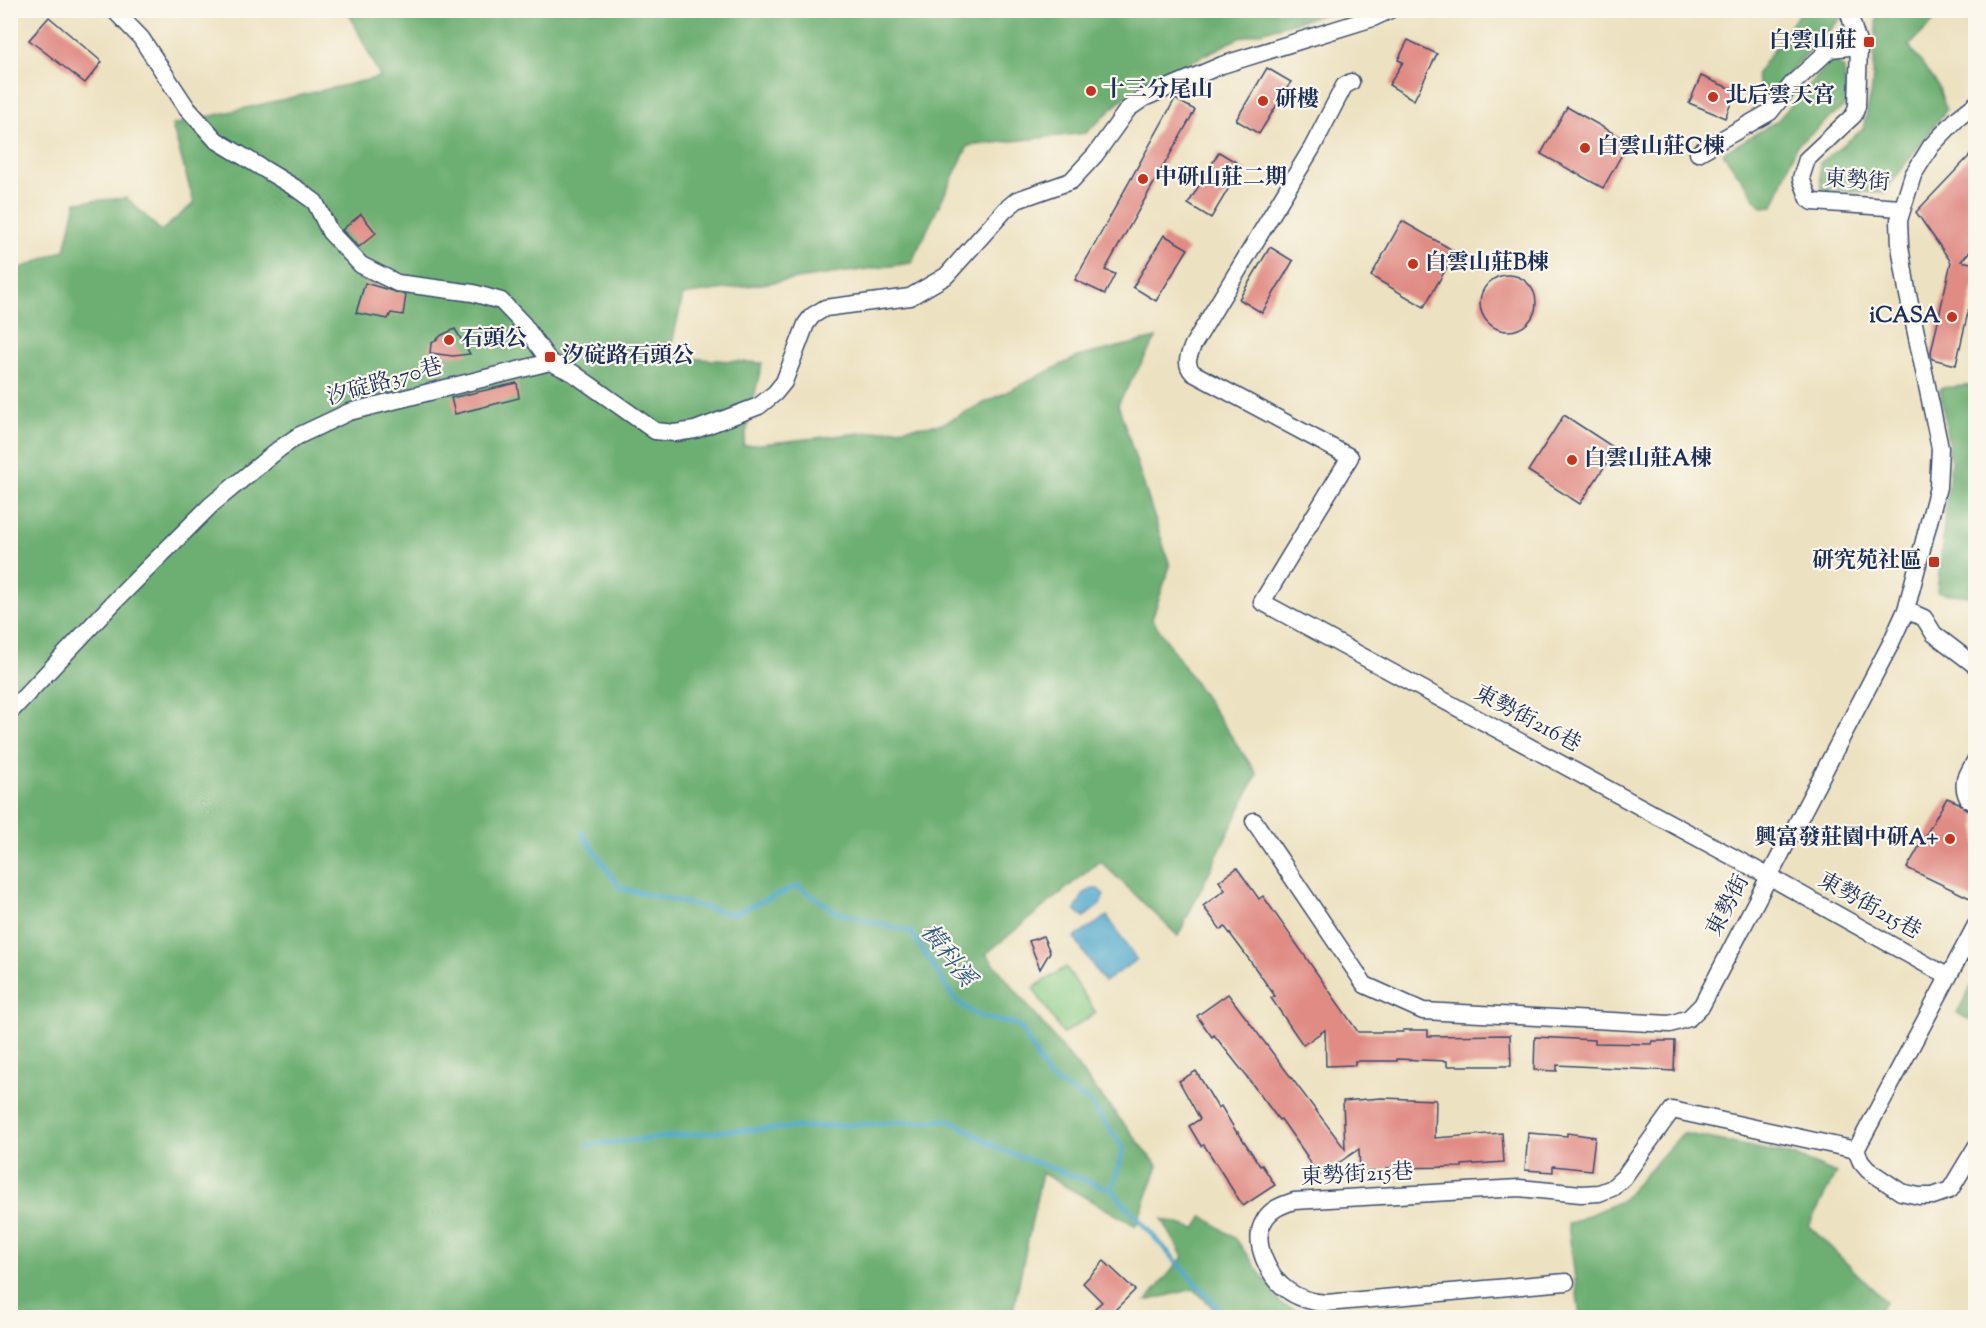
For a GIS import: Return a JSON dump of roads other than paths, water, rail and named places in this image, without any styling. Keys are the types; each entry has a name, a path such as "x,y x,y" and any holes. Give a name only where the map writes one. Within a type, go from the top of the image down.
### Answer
{"street":[{"path":"114,10 141,38 187,108 216,140 315,202 330,232 361,265 397,284 473,293 501,301 523,324 550,362 573,374 655,431 675,433 695,430 759,406 784,382 806,324 812,315 825,308 910,297 946,276 1005,210 1017,200 1071,181 1095,155 1128,109 1144,98 1222,65 1373,18 1390,10"},
{"name":"東勢街","path":"1848,10 1859,46 1857,106 1854,115 1807,159 1801,178 1809,199 1813,202 1901,208"},
{"path":"1698,153 1770,112 1792,84 1830,49 1859,46"},
{"name":"東勢街216巷","path":"1352,82 1344,86 1312,148 1193,345 1187,362 1193,373 1350,457 1262,602 1770,877"},
{"name":"東勢街","path":"1254,820 1365,985 1423,1011 1670,1024 1689,1018 1702,1005 1890,645 1906,610 1938,487 1941,448 1906,290 1899,220 1913,175 1931,146 1958,118 1976,104"},
{"name":"汐碇路370巷","path":"10,712 117,599 212,505 298,436 349,412 550,362"},
{"path":"1906,610 1924,618 1934,634 1976,666"},
{"path":"1976,759 1963,784 1964,792 1969,800 1976,802"},
{"name":"東勢街215巷","path":"1770,877 1947,976"},
{"path":"1976,925 1856,1150 1861,1162 1868,1170 1901,1191 1919,1196 1933,1196 1950,1190 1976,1147"},
{"name":"東勢街215巷","path":"1566,1282 1326,1303 1312,1302 1286,1290 1274,1278 1260,1245 1260,1229 1264,1219 1279,1205 1294,1201 1519,1188 1581,1194 1599,1193 1612,1188 1624,1177 1672,1110 1856,1150"}],"water":[{"path":"1098,889 1104,895 1100,905 1084,917 1075,910 1084,893"},
{"path":"1107,916 1137,960 1104,982 1074,938"}],"waterway":[{"name":"橫科溪","path":"582,833 620,888 733,914 798,886 836,912 911,932 955,1000 978,1016 1019,1025 1049,1078 1089,1101 1124,1148 1112,1190 1227,1318"},
{"path":"588,1145 724,1131 950,1120 1002,1150 1112,1190"}],"place":[{"name":"白雲山莊","path":"1869,42"},
{"name":"十三分尾山","path":"1091,91"},
{"name":"北后雲天宮","path":"1713,97"},
{"name":"研樓","path":"1263,101"},
{"name":"白雲山莊C棟","path":"1585,148"},
{"name":"中研山莊二期","path":"1143,179"},
{"name":"白雲山莊B棟","path":"1413,264"},
{"name":"iCASA","path":"1952,317"},
{"name":"石頭公","path":"449,340"},
{"name":"汐碇路石頭公","path":"550,357"},
{"name":"白雲山莊A棟","path":"1572,460"},
{"name":"研究苑社區","path":"1934,562"},
{"name":"興富發莊園中研A+","path":"1950,839"}]}
